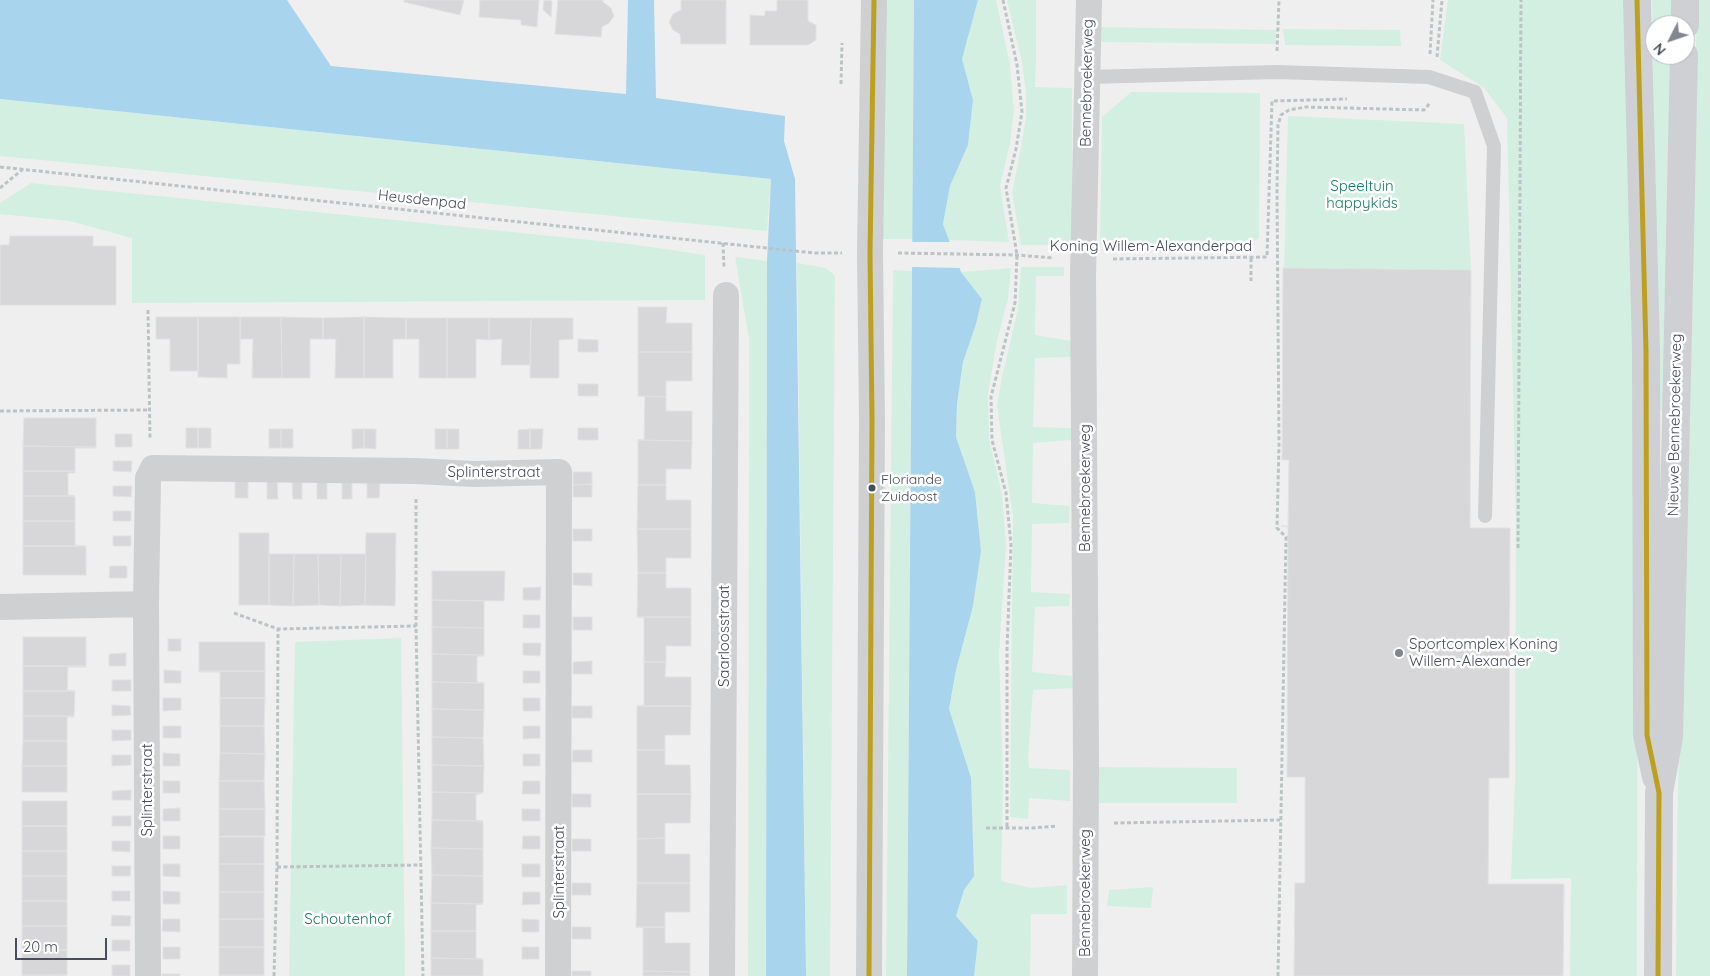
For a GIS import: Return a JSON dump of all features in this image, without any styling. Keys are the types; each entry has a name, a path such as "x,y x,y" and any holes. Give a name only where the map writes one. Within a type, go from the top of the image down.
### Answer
{"main road":[{"name":"Nieuwe Bennebroekerweg","path":"1637,0 1646,352 1648,735 1659,793"},
{"path":"1685,0 1685,15"},
{"name":"Nieuwe Bennebroekerweg","path":"1658,976 1659,793 1669,737 1684,65"}],"street":[{"path":"869,976 872,420 870,253 874,0"},
{"name":"Bennebroekerweg","path":"1085,976 1084,260 1089,0"},
{"name":"Saarloosstraat","path":"722,976 726,295"},
{"name":"Splinterstraat","path":"148,976 146,604 148,478 153,468 416,471 474,474 559,472 558,976"},
{"path":"0,607 146,604"}],"lane":[{"path":"1087,77 1277,72 1430,77 1475,92 1494,146 1485,516"}],"path":[{"path":"1003,0 1018,64 1022,112 1016,149 1006,188 1017,255 1015,303 991,397 992,440 1006,493 1011,545 1007,648 1007,828"},
{"path":"1430,77 1433,0"},
{"path":"1437,60 1442,0"},
{"path":"1518,548 1521,0"},
{"path":"1278,976 1286,537 1277,528 1279,435 1278,125 1281,115 1289,110 1306,107 1424,110 1431,103 1432,97"},
{"name":"Koning Willem-Alexanderpad","path":"895,253 1017,255 1084,260 1267,257 1272,101 1350,100"},
{"name":"Heusdenpad","path":"0,167 814,253 842,253"},
{"path":"0,188 24,169"},
{"path":"1251,258 1251,281"},
{"path":"148,310 150,466 153,468"},
{"path":"0,412 149,410"},
{"path":"416,471 416,626 423,976"},
{"path":"234,613 278,629 416,626"},
{"path":"274,976 277,868 278,629"},
{"path":"986,828 1280,820"},
{"path":"277,868 421,866"}],"green space":[{"path":"885,0 914,0 913,239 883,239"},
{"path":"978,0 996,0 1010,64 1014,110 1010,144 1000,186 1009,242 949,240 943,224 950,186 968,145 973,100 962,59"},
{"path":"1007,0 1036,0 1035,87 1072,88 1072,245 1021,245 1012,192 1026,118 1026,92 1022,62"},
{"path":"1448,0 1627,0 1638,399 1637,976 1570,976 1571,878 1511,879 1515,779 1516,526 1507,118 1484,88 1440,60"},
{"path":"1652,0 1683,0 1682,15 1652,15"},
{"path":"1697,0 1710,0 1710,976 1676,976 1677,831"},
{"path":"1101,27 1276,30 1276,44 1101,42"},
{"path":"1283,29 1400,30 1401,46 1285,45"},
{"path":"1653,65 1681,65 1669,413 1658,410"},
{"path":"1131,92 1260,93 1259,238 1245,248 1100,245 1102,117"},
{"path":"0,99 771,179 767,231 0,156"},
{"name":"Speeltuin happykids","path":"1288,116 1464,124 1471,270 1284,269"},
{"path":"31,183 630,244 705,255 705,300 132,303 132,238 70,221 0,214 0,203"},
{"path":"735,257 767,261 766,976 748,976 749,339"},
{"path":"797,263 826,268 835,276 830,976 806,976"},
{"path":"1021,267 1064,267 1064,276 1036,276 1035,335 1072,341 1071,357 1035,358 1033,427 1072,428 1071,440 1033,443 1032,503 1070,506 1069,523 1032,524 1031,592 1070,594 1069,606 1035,607 1032,672 1072,676 1073,688 1033,690 1028,758 1029,768 1070,770 1070,801 1029,798 1028,819 1010,817 1013,517 997,406 1018,309"},
{"path":"1011,268 1008,299 997,340 988,394 989,439 1002,494 1006,545 999,653 1003,777 1001,881 1031,888 1067,885 1067,914 1031,914 1030,976 974,976 978,941 956,916 964,890 974,876 949,709 956,670 973,606 981,551 975,492 956,437 957,404 963,362 982,299 961,272"},
{"path":"893,270 912,271 907,976 886,976"},
{"name":"Schoutenhof","path":"401,638 405,976 289,976 295,642"},
{"path":"1096,767 1237,768 1237,803 1097,803"},
{"path":"1153,887 1151,908 1107,906 1109,890"}],"water":[{"path":"0,0 287,0 331,66 626,94 628,0 654,0 656,98 785,116 784,141 795,179 806,976 766,976 767,261 771,179 0,99"},
{"path":"914,0 978,0 962,59 973,100 968,145 950,186 943,224 961,272 982,299 963,362 957,404 956,437 975,492 981,551 973,606 956,670 949,709 971,778 974,876 964,890 956,916 978,941 974,976 907,976"}],"pier":[{"path":"910,242 952,242 962,268 910,267"}],"building":[{"path":"404,0 464,0 460,15 404,2"},
{"path":"480,0 539,0 537,27 521,25 521,20 479,17"},
{"path":"544,0 552,1 551,17 543,10"},
{"path":"558,0 603,0 611,8 614,16 609,23 602,27 601,37 555,34"},
{"path":"681,0 726,0 726,44 681,44 680,34 673,30 669,22 673,14 681,10"},
{"path":"777,0 808,0 808,21 816,25 816,40 808,45 750,45 750,15 764,16 765,11 777,11"},
{"path":"10,236 93,236 93,246 116,246 116,305 0,305 0,245 9,245"},
{"name":"Sportcomplex Koning Willem-Alexander","path":"1283,268 1471,270 1470,528 1510,528 1509,778 1489,778 1488,884 1564,884 1563,976 1294,976 1295,883 1305,883 1305,777 1287,777 1288,527 1281,526 1288,526 1289,460 1282,460"},
{"path":"638,307 667,307 666,323 692,323 692,352 638,352"},
{"path":"156,317 198,317 198,371 170,371 170,339 156,339"},
{"path":"198,317 240,317 240,364 227,364 227,378 198,377"},
{"path":"240,317 281,317 282,378 252,378 253,339 240,339"},
{"path":"281,317 323,318 323,339 310,339 310,378 282,378"},
{"path":"364,317 406,318 406,339 393,339 393,378 364,378"},
{"path":"364,317 364,378 335,378 336,339 323,339 323,318"},
{"path":"406,318 447,318 447,378 419,378 419,339 406,339"},
{"path":"447,318 489,318 489,340 476,339 476,378 447,378"},
{"path":"489,318 531,318 530,365 501,365 502,339 489,340"},
{"path":"531,318 573,318 573,339 559,340 559,378 530,378"},
{"path":"578,339 598,340 598,352 578,352"},
{"path":"638,352 692,352 692,381 666,381 666,397 638,396"},
{"path":"578,384 598,384 598,396 578,396"},
{"path":"638,396 666,397 666,411 692,411 692,441 638,440 644,440 645,397"},
{"path":"24,418 96,418 96,447 23,446"},
{"path":"186,428 198,428 198,448 186,448"},
{"path":"198,428 211,428 211,448 198,448"},
{"path":"578,428 598,428 598,440 578,440"},
{"path":"269,429 281,429 281,448 269,448"},
{"path":"281,429 293,429 293,448 281,448"},
{"path":"352,429 364,429 364,448 352,449"},
{"path":"364,429 376,429 376,449 364,448"},
{"path":"435,429 447,429 447,449 435,449"},
{"path":"447,429 459,429 459,449 447,449"},
{"path":"530,429 543,429 542,449 530,449"},
{"path":"530,429 530,449 518,449 518,430"},
{"path":"115,434 132,434 132,447 115,447"},
{"path":"638,440 692,441 691,469 666,469 666,485 638,485"},
{"path":"23,446 96,448 75,448 75,471 23,471"},
{"path":"113,461 132,461 131,472 113,471"},
{"path":"23,471 75,471 75,473 68,473 68,495 75,496 23,496"},
{"path":"573,472 592,472 592,484 573,485"},
{"path":"367,479 380,479 379,498 367,498"},
{"path":"235,480 248,480 248,498 235,498"},
{"path":"267,480 277,480 278,499 267,499"},
{"path":"292,480 302,480 302,499 293,499"},
{"path":"317,480 327,480 327,499 317,499"},
{"path":"342,480 352,480 352,499 342,499"},
{"path":"592,484 592,497 573,497 573,485"},
{"path":"638,485 666,485 666,500 691,500 691,529 637,529"},
{"path":"113,486 132,486 131,497 113,496"},
{"path":"23,496 75,496 75,521 23,521"},
{"path":"113,511 131,511 131,521 113,521"},
{"path":"23,521 75,521 75,545 86,546 23,546"},
{"path":"573,529 592,529 592,541 573,541"},
{"path":"637,529 691,529 691,558 666,558 666,573 638,573"},
{"path":"239,533 269,533 269,605 239,605"},
{"path":"366,533 396,533 395,606 365,605"},
{"path":"113,536 131,536 131,546 113,546"},
{"path":"23,546 86,546 86,575 23,575"},
{"path":"269,554 294,554 293,606 269,605"},
{"path":"294,554 318,554 319,605 293,606"},
{"path":"318,554 341,554 340,606 319,605"},
{"path":"341,554 366,554 365,605 340,606"},
{"path":"110,566 127,566 127,578 109,578"},
{"path":"432,571 505,571 504,601 432,600"},
{"path":"573,573 592,573 592,586 573,585"},
{"path":"638,573 666,573 666,588 691,588 691,617 637,617"},
{"path":"541,587 540,600 523,600 523,588"},
{"path":"432,600 484,601 484,628 432,627"},
{"path":"523,615 540,615 540,628 523,628"},
{"path":"573,617 592,617 592,630 573,630"},
{"path":"637,617 691,617 691,646 666,646 666,662 644,662 644,618"},
{"path":"432,627 484,628 484,655 432,654"},
{"path":"23,637 86,637 86,666 23,666"},
{"path":"168,639 181,639 181,651 168,651"},
{"path":"199,642 265,642 265,671 199,671"},
{"path":"523,643 541,643 540,656 523,655"},
{"path":"126,653 126,666 109,666 109,654"},
{"path":"432,654 484,655 477,656 477,682 484,683 432,682"},
{"path":"592,661 592,674 573,674 573,662"},
{"path":"644,662 666,662 665,677 691,677 691,706 637,706 644,705"},
{"path":"23,666 86,667 68,667 67,690 75,691 23,691"},
{"path":"164,670 181,671 181,683 164,683"},
{"path":"199,671 265,671 265,698 220,698 220,672"},
{"path":"523,671 540,671 540,683 523,683"},
{"path":"112,680 131,680 131,691 112,691"},
{"path":"432,682 484,683 484,710 432,709"},
{"path":"23,691 75,691 74,716 23,716"},
{"path":"163,698 181,698 181,710 163,711"},
{"path":"220,698 265,698 264,726 220,726"},
{"path":"523,698 540,698 540,711 523,711"},
{"path":"112,705 130,706 131,715 112,716"},
{"path":"572,706 592,706 592,718 572,718"},
{"path":"637,706 691,706 690,735 665,735 665,750 637,750"},
{"path":"432,709 484,710 483,738 432,737"},
{"path":"23,716 74,717 67,717 67,741 23,741"},
{"path":"163,726 181,726 181,738 163,738"},
{"path":"220,726 264,726 265,754 220,753"},
{"path":"523,726 540,726 540,738 523,739"},
{"path":"112,730 131,730 131,740 112,741"},
{"path":"432,737 483,738 484,766 432,765"},
{"path":"23,741 67,741 67,766 22,766"},
{"path":"573,750 592,750 592,762 572,762"},
{"path":"637,750 665,750 665,765 690,765 691,794 637,794"},
{"path":"163,753 180,754 180,766 163,766"},
{"path":"220,753 265,754 264,781 219,781"},
{"path":"523,754 540,754 540,766 523,766"},
{"path":"112,755 131,755 131,765 112,766"},
{"path":"432,765 484,766 483,793 432,792"},
{"path":"22,766 67,766 67,792 22,792"},
{"path":"163,781 180,781 180,793 163,793"},
{"path":"219,781 264,781 265,809 219,809"},
{"path":"523,781 540,781 540,794 522,794"},
{"path":"131,790 131,800 112,800 112,791"},
{"path":"432,792 483,793 476,795 476,820 483,821 432,820"},
{"path":"572,794 591,794 591,807 572,807"},
{"path":"637,794 691,794 690,823 665,823 665,838 637,839"},
{"path":"22,801 67,801 67,826 22,826"},
{"path":"180,808 180,821 163,821 163,809"},
{"path":"219,809 265,809 265,836 219,836"},
{"path":"522,809 540,809 540,821 522,821"},
{"path":"112,816 131,816 131,826 112,826"},
{"path":"432,820 483,821 483,849 431,848"},
{"path":"22,826 67,826 67,851 22,851"},
{"path":"163,836 180,836 180,849 163,849"},
{"path":"523,836 540,836 540,849 522,849"},
{"path":"219,837 264,837 264,864 219,864"},
{"path":"665,838 665,854 690,854 690,883 637,883 637,839"},
{"path":"572,839 591,839 591,851 572,851"},
{"path":"112,841 130,841 130,852 112,851"},
{"path":"431,848 483,849 483,876 432,875"},
{"path":"22,851 67,851 67,876 22,876"},
{"path":"163,864 180,864 180,877 163,876"},
{"path":"219,864 264,864 264,892 219,892"},
{"path":"522,864 540,864 540,877 522,877"},
{"path":"112,866 131,866 130,876 112,876"},
{"path":"432,875 483,876 483,904 431,903"},
{"path":"22,876 67,876 67,901 22,901"},
{"path":"572,883 591,883 591,895 572,895"},
{"path":"637,883 690,883 690,912 665,912 665,927 636,927"},
{"path":"112,891 130,891 130,901 112,901"},
{"path":"163,891 180,892 180,904 163,904"},
{"path":"219,892 264,892 264,919 219,919"},
{"path":"523,892 540,892 540,904 522,905"},
{"path":"22,901 67,901 67,926 22,926"},
{"path":"431,903 483,904 476,905 476,931 431,931"},
{"path":"112,915 131,916 130,926 111,926"},
{"path":"163,919 180,919 180,932 162,931"},
{"path":"219,919 264,919 264,947 219,947"},
{"path":"522,919 539,920 539,932 522,932"},
{"path":"22,926 67,926 67,950 22,950"},
{"path":"572,927 591,927 591,939 572,939"},
{"path":"636,927 665,927 665,943 690,943 690,972 643,971 643,928"},
{"path":"431,931 476,931 476,958 483,959 431,958"},
{"path":"112,940 130,940 130,951 112,951"},
{"path":"163,947 180,947 180,959 163,959"},
{"path":"219,947 264,947 264,975 219,975"},
{"path":"522,947 539,947 539,959 522,959"},
{"path":"22,950 67,950 67,975 22,975"},
{"path":"431,958 483,959 483,976 431,976"},
{"path":"112,965 130,965 130,976 112,976"},
{"path":"572,971 591,971 591,976 572,976"},
{"path":"643,971 690,972 690,976 643,976"},
{"path":"162,974 180,974 180,976 162,976"},
{"path":"22,975 67,975 22,976"},
{"path":"264,975 264,976 219,976"}],"transit line":[{"path":"869,976 872,420 870,253 874,0"},
{"path":"1637,0 1646,351 1647,735 1659,793 1658,976"}],"place":[{"name":"Floriande Zuidoost","path":"872,488"},
{"name":"Sportcomplex Koning Willem-Alexander","path":"1399,653"}]}
